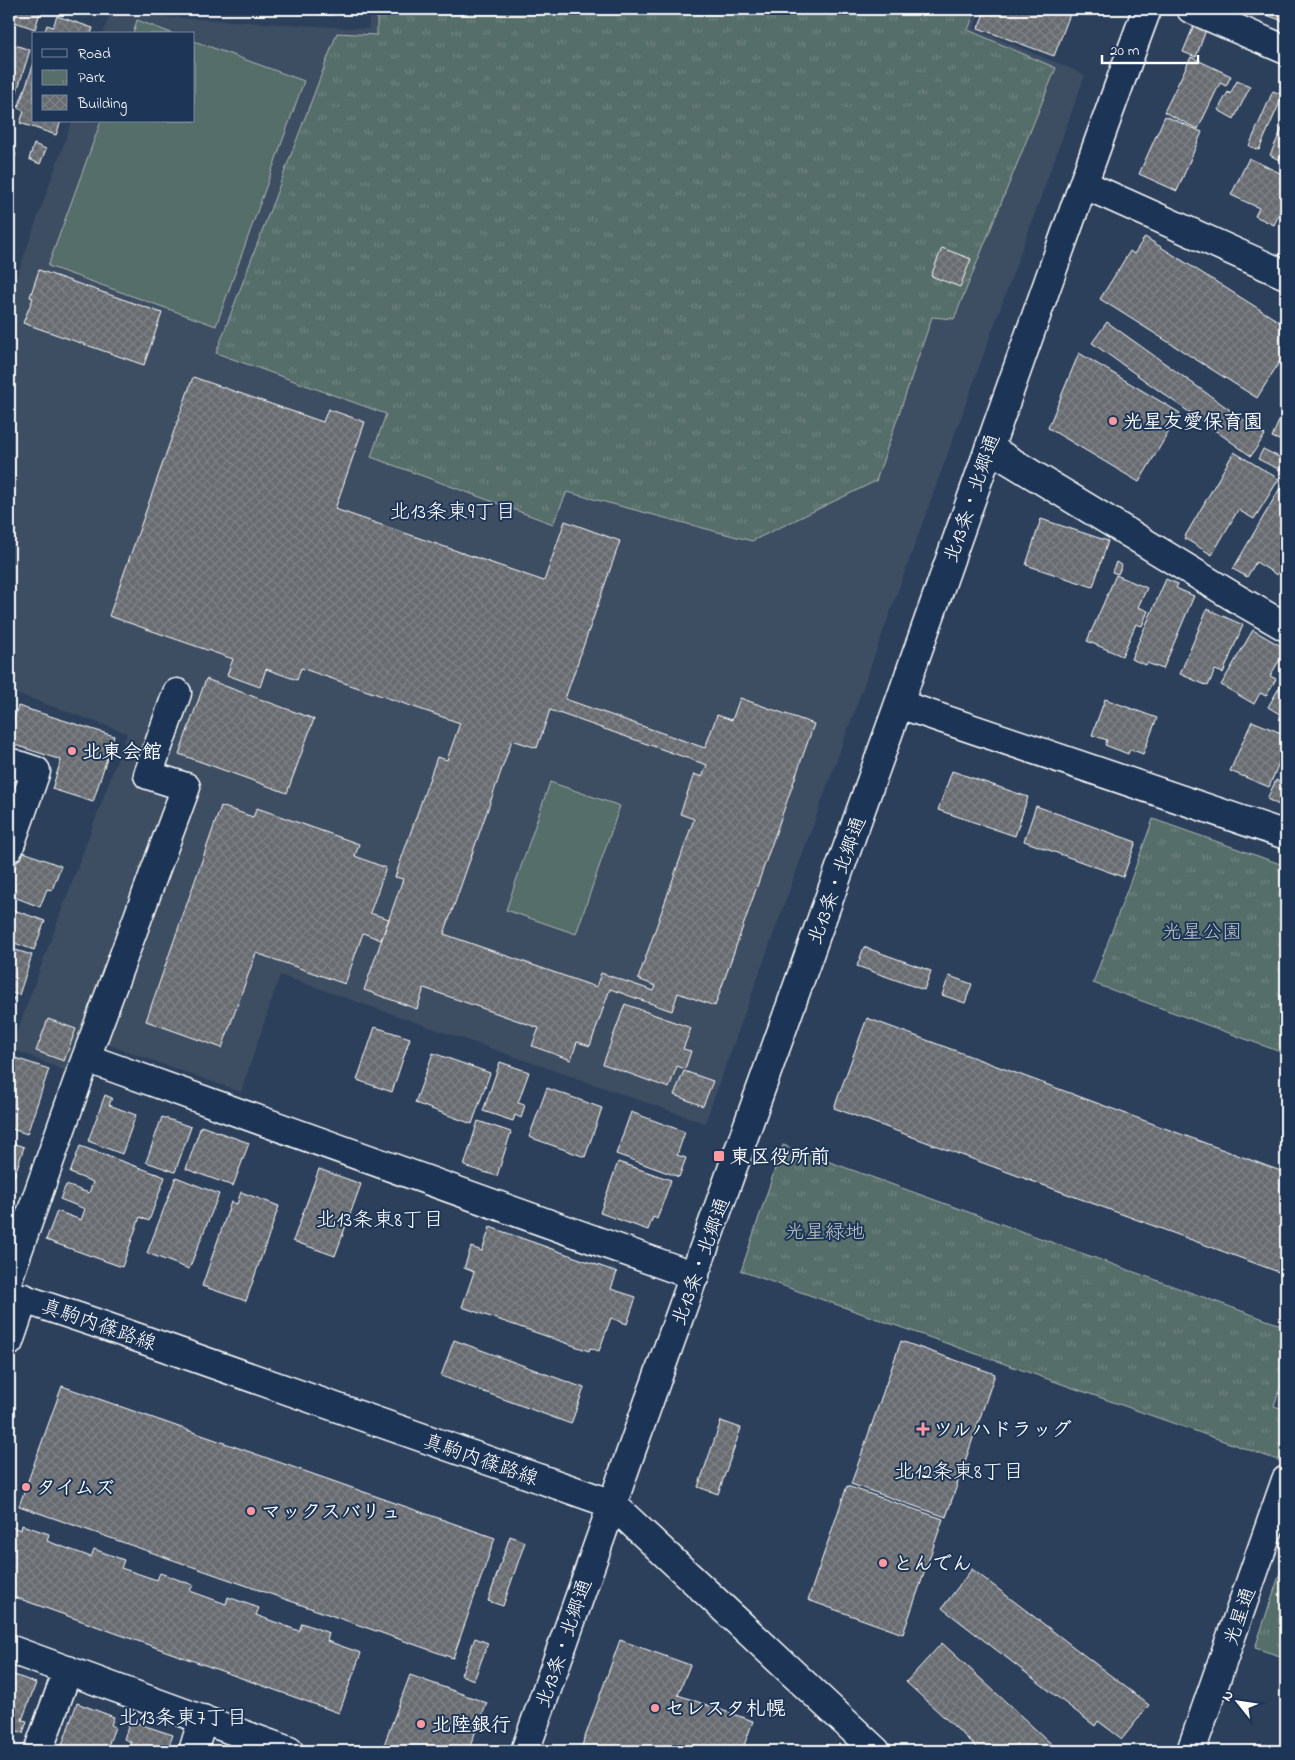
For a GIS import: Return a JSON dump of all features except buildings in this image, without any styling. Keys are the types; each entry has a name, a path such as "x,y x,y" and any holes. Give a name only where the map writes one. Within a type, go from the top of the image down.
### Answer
{"street":[{"name":"北13条・北郷通","path":"525,1751 899,704 1082,184 1147,9"},
{"path":"1191,9 1286,50"},
{"path":"1082,184 1286,275"},
{"path":"989,448 1286,626"},
{"path":"9,1276 86,1058 186,787 148,775 177,693"},
{"path":"899,704 1286,835"},
{"path":"9,762 36,771 9,848"},
{"path":"86,1058 695,1276"},
{"path":"9,1342 17,1296"},
{"name":"真駒内篠路線","path":"17,1296 612,1504 876,1751"},
{"name":"光星通","path":"1191,1751 1286,1480"},
{"path":"9,1648 289,1751"},
{"path":"38,1751 68,1670"},
{"path":"193,1751 203,1720"}],"shaded area":[{"path":"369,9 981,9 974,28 1085,75 705,1123 280,975 241,1092 81,1035 68,1072 11,1048 127,733 9,691 9,298 72,122 195,122 195,32 104,32 110,14 369,29"}],"green space":[{"path":"377,9 976,9 968,30 1056,68 954,319 932,317 876,481 752,541 567,492 553,524 371,457 386,414 216,353 337,33 377,35"},
{"path":"137,20 169,32 134,32"},
{"path":"195,41 304,81 216,326 48,266 101,122 195,122"},
{"path":"550,782 620,806 576,934 506,910"},
{"name":"光星公園","path":"1153,819 1286,866 1286,1054 1093,983"},
{"name":"光星緑地","path":"783,1145 1286,1327 1286,1370 1274,1406 1286,1410 1286,1463 741,1271"},
{"path":"1286,1555 1286,1658 1255,1648"}],"place":[{"name":"光星友愛保育園","path":"1113,421"},
{"name":"北東会館","path":"72,751"},
{"name":"東区役所前","path":"719,1156"},
{"name":"ツルハドラッグ","path":"923,1429"},
{"name":"タイムズ","path":"26,1487"},
{"name":"マックスバリュ","path":"251,1511"},
{"name":"とんでん","path":"883,1563"},
{"name":"セレスタ札幌","path":"655,1708"},
{"name":"北陸銀行","path":"421,1724"}],"district":[{"name":"北13条東9丁目","path":"453,511"},
{"name":"北13条東8丁目","path":"380,1219"},
{"name":"北12条東8丁目","path":"959,1471"},
{"name":"北13条東7丁目","path":"183,1717"}]}
